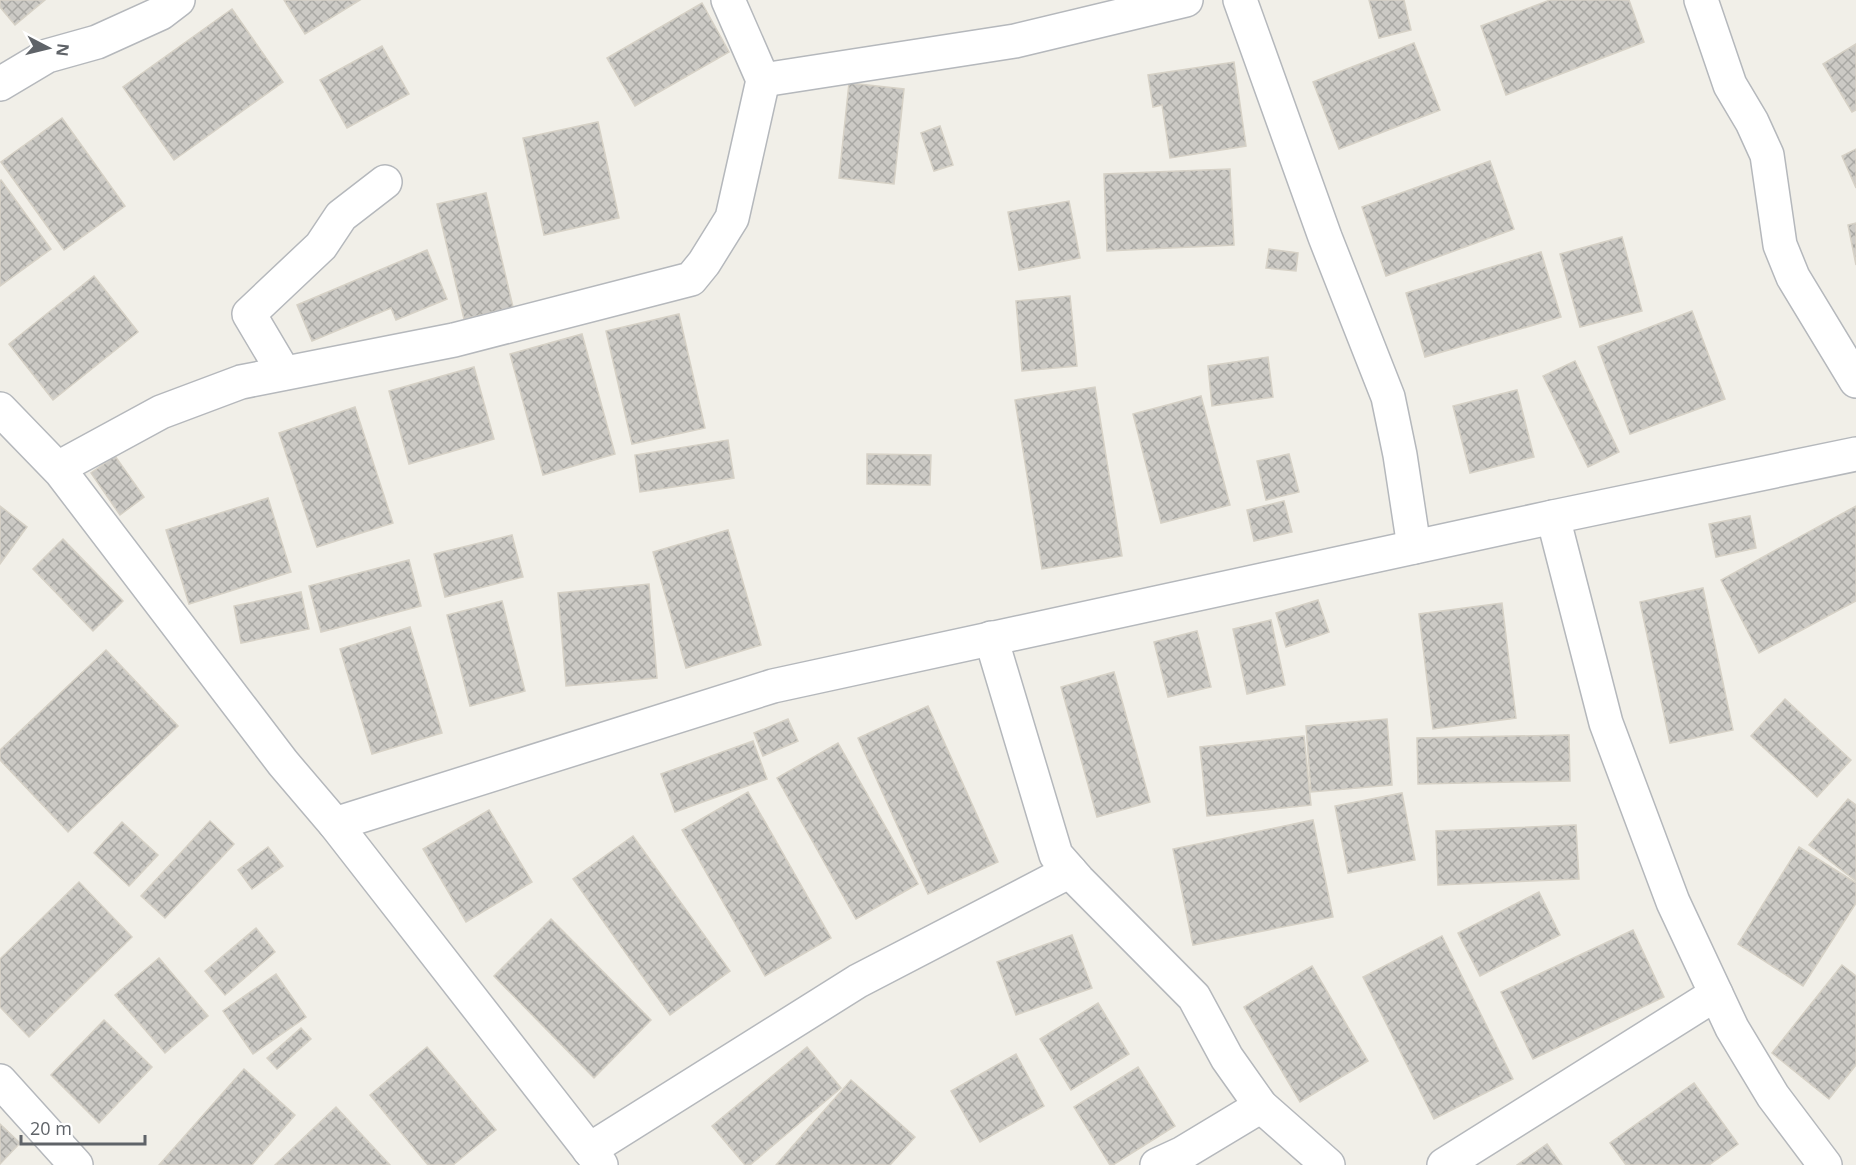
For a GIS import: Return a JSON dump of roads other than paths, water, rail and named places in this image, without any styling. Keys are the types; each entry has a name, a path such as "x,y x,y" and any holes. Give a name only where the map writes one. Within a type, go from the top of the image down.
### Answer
{"street":[{"path":"0,84 48,56 97,42 161,12 178,0"},
{"path":"58,468 161,412 241,382 454,340 691,279 704,263 732,218 764,80 728,0"},
{"path":"764,80 1015,41 1185,0"},
{"path":"1240,0 1325,237 1388,397 1400,455 1414,547"},
{"path":"1701,0 1730,85 1752,122 1767,156 1780,245 1793,277 1856,381"},
{"path":"284,373 249,314 321,246 341,216 385,182"},
{"path":"0,409 58,468 283,763 335,824 595,1158 858,981 1070,871"},
{"path":"335,824 773,686 1553,517 1856,454"},
{"path":"1553,517 1606,723 1672,902 1732,1028 1773,1096 1825,1165"},
{"path":"991,638 1056,855 1194,997 1227,1058 1261,1106 1328,1165"},
{"path":"1444,1165 1716,994"},
{"path":"0,1081 76,1165"},
{"path":"1157,1165 1183,1153 1261,1106"}]}
